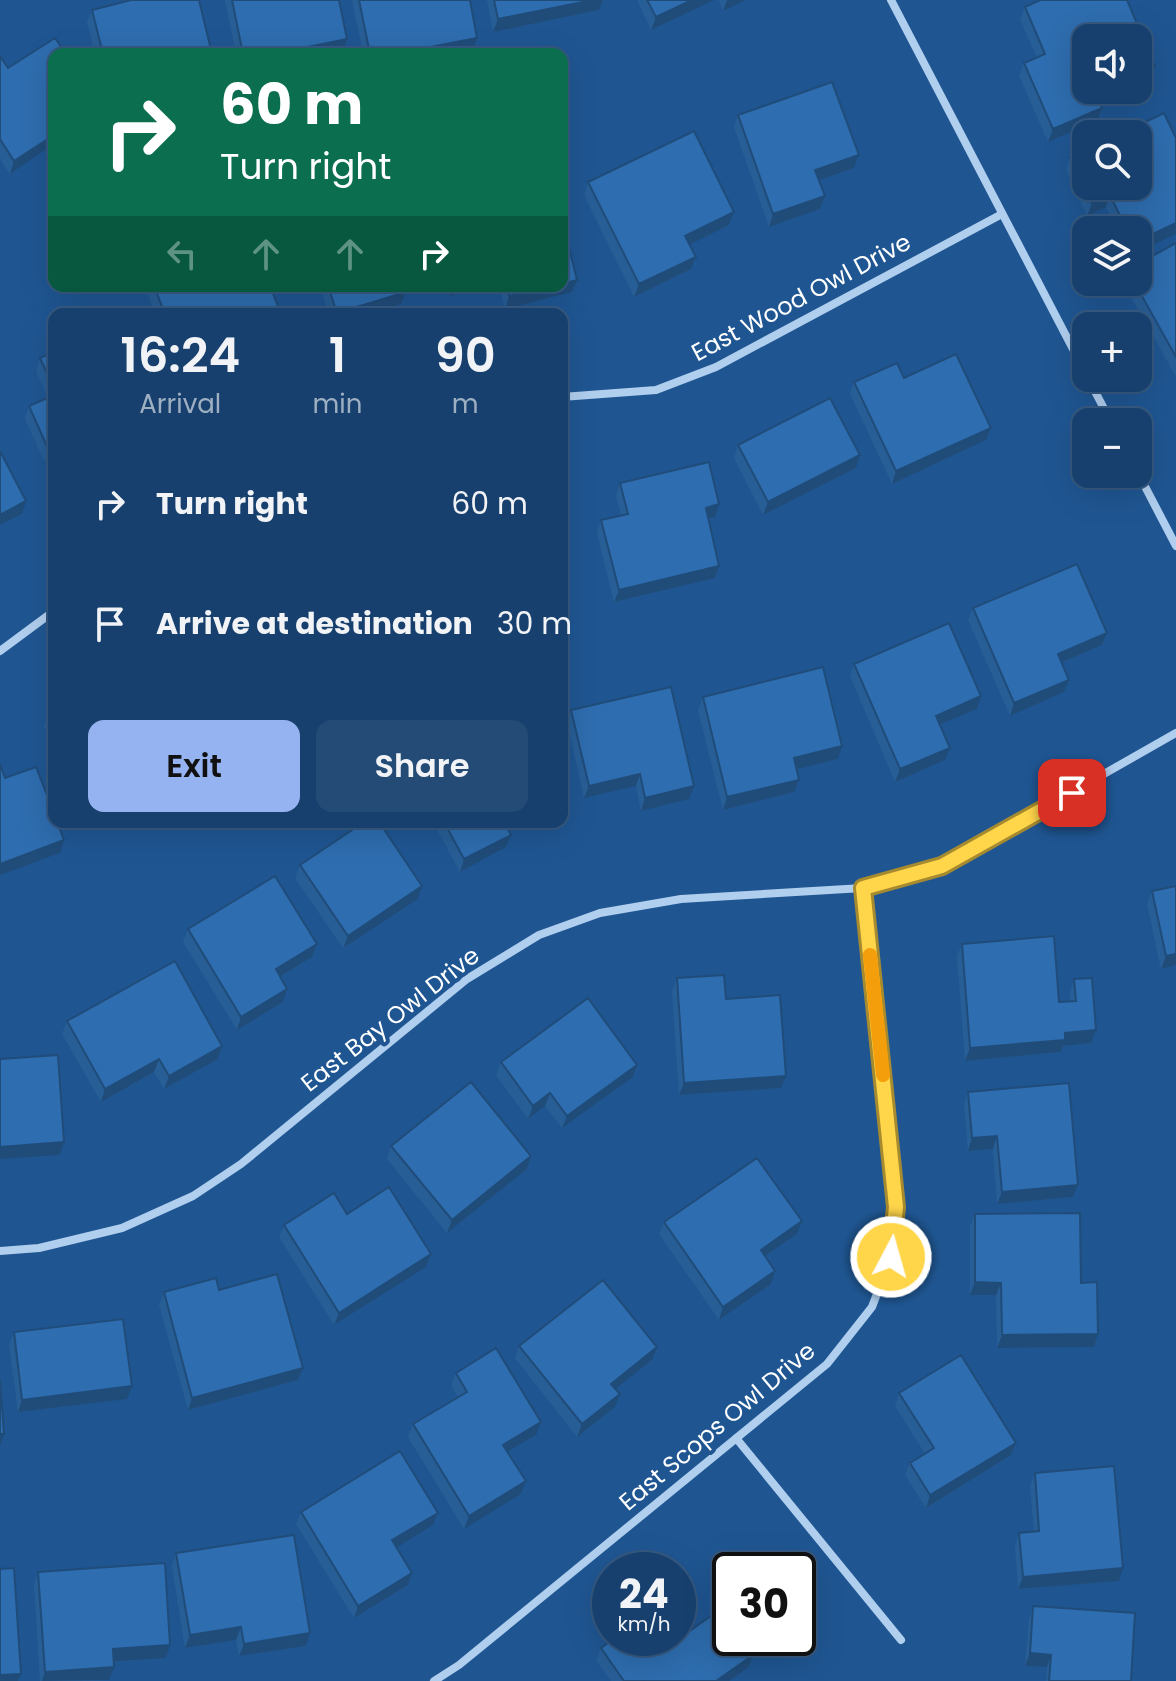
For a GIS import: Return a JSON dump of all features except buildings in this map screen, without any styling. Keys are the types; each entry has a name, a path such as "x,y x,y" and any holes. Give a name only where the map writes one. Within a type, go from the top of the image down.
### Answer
{"street":[{"path":"891,0 1072,347"},
{"name":"East Wood Owl Drive","path":"568,397 656,390 716,367 1002,214"},
{"path":"1146,488 1176,546"},
{"path":"0,651 48,615"},
{"name":"East Bay Owl Drive","path":"0,1251 39,1248 122,1228 193,1196 241,1164 467,979 539,935 600,913 681,899 863,888 942,866 1176,733"},
{"name":"East Scops Owl Drive","path":"434,1681 459,1665 827,1364 872,1307 891,1257 896,1207 863,888"},
{"path":"736,1438 901,1640"}],"slow traffic":[{"path":"870,955 883,1075"}],"route":[{"path":"891,1257 896,1207 863,888 942,866 1072,793"}]}
